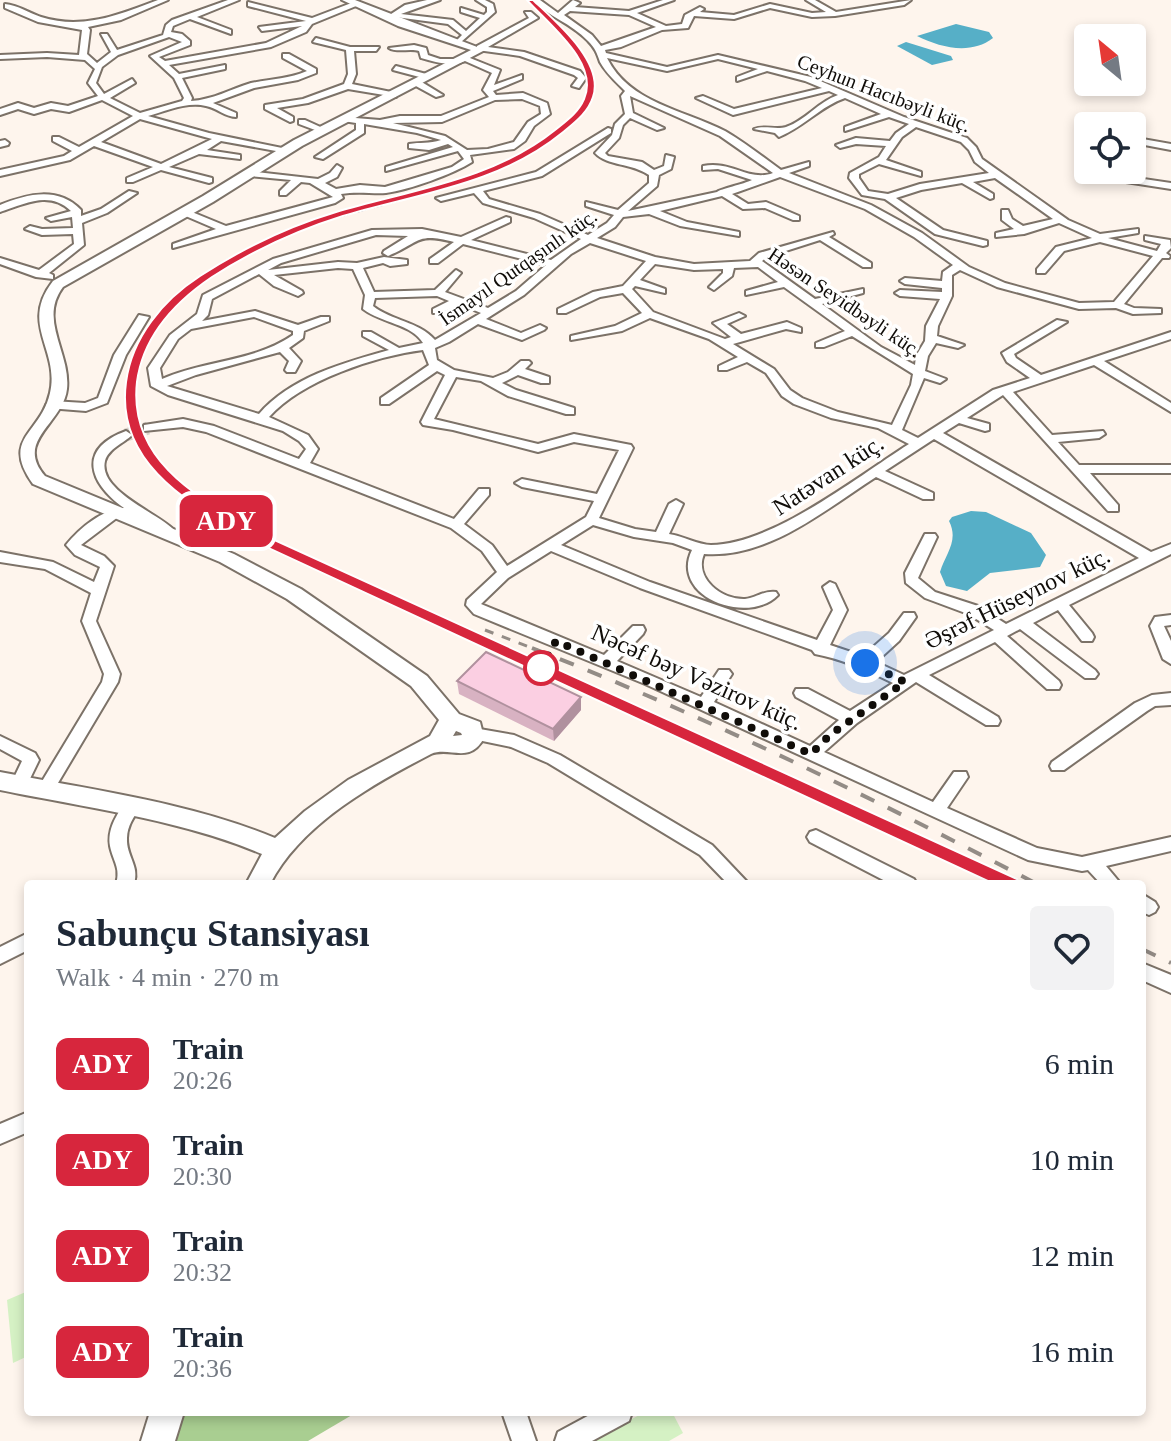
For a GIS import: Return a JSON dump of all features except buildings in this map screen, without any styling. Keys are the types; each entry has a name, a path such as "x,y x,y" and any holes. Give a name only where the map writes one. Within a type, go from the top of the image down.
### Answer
{"street":[{"path":"8,4 44,20 83,26 118,18 164,0"},
{"path":"168,34 172,24 235,0"},
{"path":"390,16 408,7 436,0"},
{"path":"464,38 492,10 483,0"},
{"path":"536,0 589,37 614,75 635,96 723,134 779,173 859,202 903,226 960,265 992,281 1036,296 1088,307 1117,305 1127,310 1157,311"},
{"path":"630,13 670,0"},
{"path":"810,0 835,14"},
{"path":"687,15 734,17 752,6 781,7 812,15 835,14 907,0"},
{"path":"601,52 662,27 685,26 687,15 698,3"},
{"path":"251,4 307,25 316,38 350,49 376,49"},
{"path":"554,14 574,4 630,13 662,27"},
{"path":"651,7 666,11"},
{"path":"163,64 268,45 349,8 390,16 464,38 480,48 524,51 577,73 582,78 576,86"},
{"path":"464,10 486,18"},
{"path":"448,731 419,681 294,594 227,558 39,480 22,468 18,461 18,447 52,405 60,387 44,302 63,280 284,151 323,130 353,121 393,95 480,48 516,34 534,18 528,14"},
{"path":"189,16 228,32"},
{"path":"35,27 44,20"},
{"path":"262,29 293,23 307,25"},
{"path":"83,26 86,30 82,41 84,58"},
{"path":"187,43 179,36 168,34 115,53 98,66 92,83 106,96 139,116 202,134 284,151"},
{"path":"104,36 115,53"},
{"path":"177,77 218,68 210,54 199,45 187,43 154,56 177,77 188,98 181,104"},
{"path":"393,48 417,47 423,50 422,53"},
{"path":"347,86 352,74 350,49"},
{"name":"Ceyhun Hacıbəyli küç.","path":"601,52 670,72 718,57 808,79 888,114 964,140 978,160 996,175 1061,220 1101,238 1171,257"},
{"path":"402,56 422,53 435,60 463,59 497,72 491,95"},
{"path":"0,173 39,167 81,152 139,116 181,104 207,103 238,89 311,73 313,69 286,56"},
{"path":"0,57 84,58 98,66"},
{"path":"274,68 284,79"},
{"path":"396,68 422,80 439,95"},
{"path":"740,79 764,70"},
{"path":"260,71 325,94"},
{"path":"352,74 365,73"},
{"path":"380,123 453,117 519,77"},
{"path":"228,84 238,89"},
{"path":"0,112 18,106 32,111 51,106 69,109 131,85"},
{"path":"290,119 268,107 347,86 393,95"},
{"path":"700,98 723,110 740,110 830,88"},
{"path":"629,114 625,96 630,90"},
{"path":"491,95 532,97 543,94"},
{"path":"758,129 782,132 806,120 828,101 846,95"},
{"path":"389,169 463,150 498,150 517,144 528,127 544,119 546,114 544,105 532,97"},
{"path":"207,103 233,115"},
{"path":"181,104 196,114"},
{"path":"740,110 752,117"},
{"path":"441,198 539,174 618,126 629,114"},
{"path":"629,114 660,128"},
{"path":"848,129 888,114"},
{"path":"412,146 429,147 445,140 453,130 436,120"},
{"path":"335,192 391,188 462,166 469,160 463,150 445,140 380,123 353,121"},
{"path":"320,157 361,131 353,121"},
{"path":"302,122 323,130"},
{"path":"915,124 902,131 879,161 854,176 862,191 871,196 888,197 920,187 996,175"},
{"path":"202,134 227,126"},
{"path":"618,126 618,133 600,155 639,164 654,174"},
{"path":"130,180 198,151 219,138"},
{"path":"56,139 81,152"},
{"path":"840,145 861,141 891,144"},
{"path":"95,143 184,175 209,180"},
{"path":"1146,143 1171,147"},
{"path":"198,151 237,157"},
{"name":"İsmayıl Qutqaşınlı küç.","path":"436,366 428,356 429,346 477,320 537,281 553,264 611,225 632,201 654,184 654,174 668,167 669,157"},
{"path":"20,159 39,167"},
{"path":"879,161 918,174"},
{"path":"589,204 621,214 649,210 725,193 806,164"},
{"path":"706,168 719,166 760,180"},
{"path":"319,182 334,175 337,168"},
{"path":"177,246 225,229 338,198 335,192 319,182 250,173"},
{"path":"172,187 184,175"},
{"path":"283,193 299,178"},
{"path":"965,181 990,196"},
{"path":"1144,184 1169,189"},
{"path":"713,187 746,207 766,205 796,218"},
{"path":"15,188 27,198"},
{"name":"Həsən Seyidbəyli küç.","path":"477,190 486,201 537,216 589,239 653,260 694,267 755,262 805,302 920,373 940,379"},
{"path":"30,229 49,233 104,211 132,193"},
{"path":"859,202 871,196"},
{"path":"888,197 933,229 983,243"},
{"path":"0,209 27,198 57,198 70,203 77,222 79,245 40,275"},
{"path":"649,210 684,224 735,234"},
{"path":"184,212 225,229"},
{"path":"1005,212 1007,220 1024,231"},
{"path":"51,218 77,222"},
{"path":"434,261 466,238 506,220"},
{"path":"1000,235 1061,220"},
{"path":"463,226 466,238"},
{"path":"388,253 420,228"},
{"path":"157,386 154,368 174,337 202,315 207,297 263,271 359,235 420,228 553,264"},
{"path":"1041,271 1060,249 1108,234 1134,231"},
{"path":"755,262 763,255 825,235 838,247 851,250 867,265"},
{"path":"1117,305 1167,243 1149,238"},
{"path":"263,271 357,266 384,260 403,262"},
{"path":"629,285 653,260"},
{"path":"0,261 63,280"},
{"path":"895,431 920,373 922,356 932,338 932,326 947,291 948,271 960,265"},
{"path":"261,419 290,392 398,353 429,346 429,340 413,325 371,311 366,304 370,295 357,266"},
{"path":"714,287 728,274 729,266"},
{"path":"263,271 278,284 298,293"},
{"path":"438,293 456,273"},
{"path":"905,281 947,291"},
{"path":"750,293 785,283"},
{"path":"629,285 635,302 649,314 724,343 748,357 770,371 786,393 798,401 895,431 917,443"},
{"path":"562,311 597,294 629,285 661,291"},
{"path":"805,302 859,291"},
{"path":"900,293 947,291"},
{"path":"370,295 438,293 489,312"},
{"path":"437,311 457,301"},
{"path":"191,326 255,314 298,329 325,319"},
{"path":"575,338 618,329 649,314"},
{"path":"739,316 719,323 739,338"},
{"path":"52,405 86,407 103,400 120,355 143,317"},
{"path":"477,320 522,337 540,328"},
{"path":"581,320 602,331"},
{"path":"1038,378 1011,360 1008,353 1061,322"},
{"path":"724,343 787,325 797,330"},
{"path":"157,386 179,374 283,348 299,336 298,329"},
{"path":"820,345 854,332"},
{"path":"367,334 398,353"},
{"name":"Natəvan küç.","path":"591,520 634,533 720,550 784,530 956,418 1005,390 1038,378 1069,374 1096,361 1171,335"},
{"path":"932,338 958,345"},
{"path":"283,348 295,361 291,370"},
{"path":"723,368 748,357"},
{"path":"1096,361 1171,408"},
{"path":"385,401 436,366 452,373 484,378 512,393 570,411"},
{"path":"493,382 521,366 545,380"},
{"path":"452,373 427,422 538,448 569,439"},
{"path":"157,386 176,396 273,422 309,442 312,449 302,465"},
{"path":"1005,390 1069,465 1081,471 1113,508"},
{"path":"956,418 985,427"},
{"path":"148,428 170,424 195,425 456,525 487,548 504,574 591,520 627,448 569,439 549,431"},
{"path":"933,433 1150,558"},
{"path":"1049,439 1099,434"},
{"path":"126,435 107,448 98,468 103,483 113,495 178,538"},
{"path":"1081,471 1130,467 1171,469"},
{"path":"875,471 928,496"},
{"path":"522,483 602,499"},
{"path":"456,525 484,492"},
{"path":"661,537 676,504"},
{"path":"46,788 110,682 110,665 89,621 107,566 99,558 77,550 73,545 115,513 137,511"},
{"path":"930,537 911,580 930,595 973,610 1000,632 1053,685"},
{"path":"551,546 645,585 820,650 910,678 992,721"},
{"path":"700,548 694,557 693,570 706,590 746,604 771,595"},
{"name":"Əşrəf Hüseynov küç.","path":"811,754 851,719 910,678 1171,548"},
{"path":"0,557 48,565 98,590"},
{"name":"Nəcəf bəy Vəzirov küç.","path":"504,574 474,600 473,605 704,705 1034,855 1069,864 1092,863 1171,844"},
{"path":"820,650 840,610 830,587"},
{"path":"1061,604 1087,637"},
{"path":"865,663 894,637 909,617"},
{"path":"1171,620 1160,621 1157,626 1171,659"},
{"path":"1021,622 1090,674"},
{"path":"607,662 638,630"},
{"path":"704,705 724,674"},
{"path":"802,693 851,719"},
{"path":"1058,766 1141,707 1152,701 1171,699"},
{"path":"260,880 278,850 298,830 372,778 466,723 474,734 514,741 554,759 706,850 736,880"},
{"path":"0,742 31,760 10,782"},
{"path":"936,811 960,777"},
{"path":"10,782 233,831 278,850"},
{"path":"126,880 129,871 118,849 116,837 122,819 131,807"},
{"path":"816,837 900,880"},
{"path":"1092,863 1108,880"},
{"path":"0,956 24,943"},
{"path":"1146,973 1171,984"},
{"path":"0,1134 24,1124"},
{"path":"158,1441 166,1416"},
{"path":"515,1416 524,1441"},
{"path":"567,1441 613,1416"}],"green space":[{"path":"24,1293 24,1358 13,1363 7,1300"},
{"path":"183,1416 350,1416 308,1441 174,1441"},
{"path":"637,1416 674,1416 683,1433 669,1441 590,1441"}],"water":[{"path":"956,24 989,32 993,38 975,47 956,48 917,36"},
{"path":"906,42 951,56 953,60 932,65 897,46"},
{"path":"971,511 986,512 1031,533 1046,555 1040,567 990,573 967,591 946,586 940,572 952,541 949,521 952,517"}],"tunnel":[{"path":"126,435 148,428"}],"railway":[{"path":"500,166 531,152 566,128 579,114 588,97 590,79 580,51 531,0"},
{"path":"500,166 425,192 297,229 223,263 192,285 154,326 137,360 130,402 140,439 163,471 194,499 272,544 503,650"},
{"path":"485,630 537,650"},
{"path":"499,648 1002,880"},
{"path":"532,648 537,650"},
{"path":"537,650 661,701 788,759 1029,880"},
{"path":"1146,951 1171,963"}],"train":[{"name":"ADY","path":"531,0 581,53 588,69 591,86 589,98 579,114 542,145 502,166 461,182 305,225 245,251 186,290 160,316 143,344 133,373 130,393 138,437 156,466 189,498 252,535 1002,880"}],"route":[{"path":"541,668 556,641 650,680 811,754 830,735 905,682 865,663"}]}
